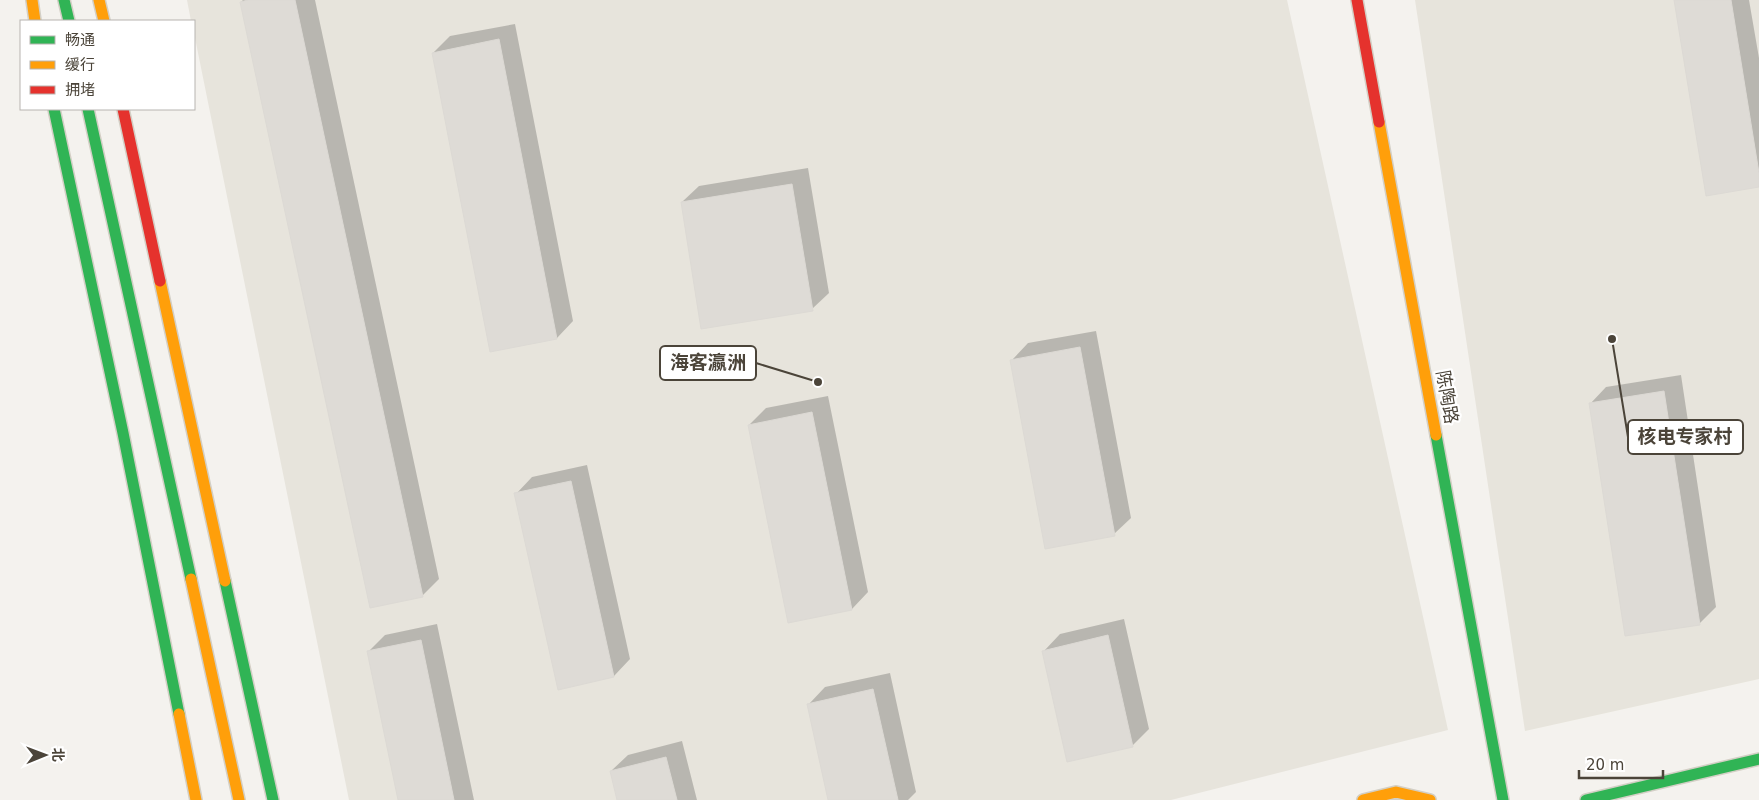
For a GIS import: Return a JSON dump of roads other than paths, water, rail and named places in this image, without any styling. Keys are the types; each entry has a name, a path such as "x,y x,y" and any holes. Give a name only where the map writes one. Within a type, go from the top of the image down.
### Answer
{"street":[{"path":"32,0 35,20"},
{"path":"64,0 69,20"},
{"path":"99,0 104,20"},
{"name":"陈陶路","path":"1357,0 1503,800"},
{"path":"54,110 123,433 196,800"},
{"path":"88,110 239,800"},
{"path":"123,110 273,800"},
{"path":"1586,800 1759,759"},
{"path":"1363,800 1396,792 1430,800"}],"place":[{"name":"核电专家村","path":"1612,339"},
{"name":"海客瀛洲","path":"818,382"}]}
